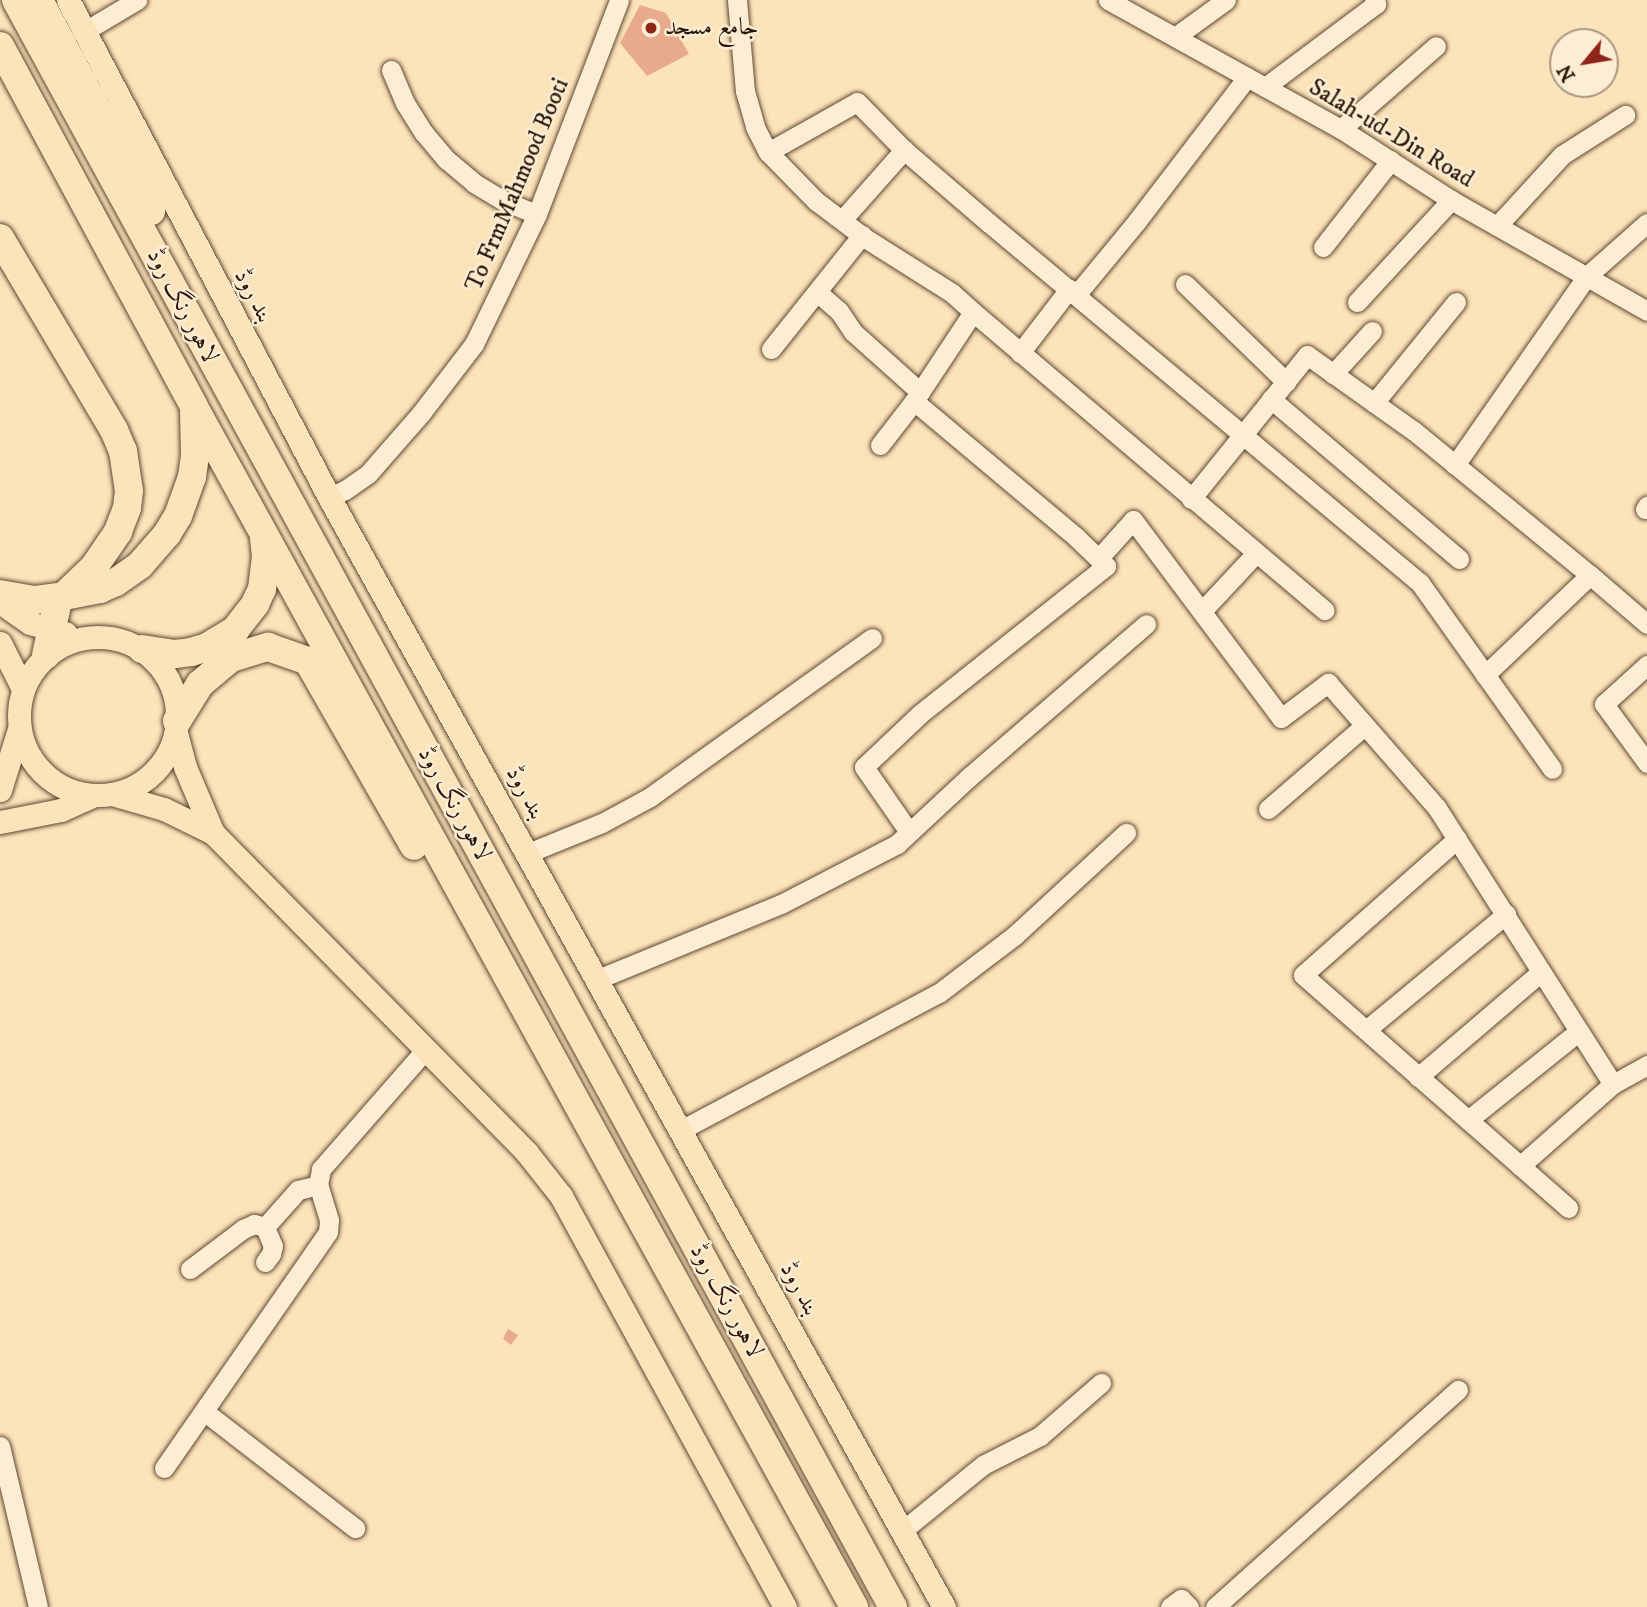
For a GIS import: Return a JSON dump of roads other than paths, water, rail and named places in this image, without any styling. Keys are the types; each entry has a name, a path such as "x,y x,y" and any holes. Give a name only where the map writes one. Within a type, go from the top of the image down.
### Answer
{"highway":[{"name":"لاہور رنگ روڈ","path":"16,0 893,1607"},
{"path":"39,0 191,288 221,378"},
{"name":"لاہور رنگ روڈ","path":"0,46 193,405 854,1607"},
{"path":"0,238 114,430 128,474 127,508 118,532 94,567 55,605 48,642"},
{"path":"0,594 34,600 100,589 117,582 140,565 167,534 178,516 192,477 195,456 193,405"},
{"path":"142,649 175,654 191,652 214,644 235,630 255,604 265,573 264,540 259,524"},
{"path":"176,727 200,684 231,658 268,648 309,661 506,1007 578,1105"}],"main road":[{"name":"بند روڈ","path":"68,0 329,497 944,1607"},
{"path":"0,602 57,647 82,637 113,638 142,649 158,663 176,700 176,727 185,767 213,833"},
{"path":"0,789 19,729 23,689 48,642"},
{"path":"0,643 23,689"},
{"path":"0,822 61,810 134,787 153,773 167,755 176,727"},
{"path":"19,729 26,750 46,775 73,791 164,809 213,833 527,1153 561,1196 785,1607"}],"street":[{"path":"85,32 137,0"},
{"name":"To FrmMahmood Booti","path":"329,497 368,474 422,412 474,344 537,214 619,0"},
{"path":"737,0 745,92 755,127 768,152 816,201 862,235 952,293 1191,499 1325,610"},
{"path":"1175,37 1226,0"},
{"path":"1265,87 1376,4 1374,0"},
{"name":"Salah-ud-Din Road","path":"1115,2 1341,129 1451,200 1647,312"},
{"path":"1341,129 1436,46"},
{"path":"391,70 405,103 424,133 447,160 484,189 537,214"},
{"path":"1020,353 1138,221 1247,77"},
{"path":"768,152 857,102 904,150 1420,583 1552,769"},
{"path":"1497,226 1562,155 1625,116"},
{"path":"842,220 904,150"},
{"path":"1323,247 1391,160"},
{"path":"1357,302 1451,200"},
{"path":"1455,465 1587,276 1647,223"},
{"path":"771,349 862,235"},
{"path":"1185,284 1286,382"},
{"path":"817,292 917,396 1106,566 920,715 864,767 909,832"},
{"path":"1374,403 1456,302"},
{"path":"880,445 917,396 973,312"},
{"path":"1333,374 1372,331"},
{"path":"1191,499 1307,355 1455,465 1647,624"},
{"path":"1271,399 1459,559"},
{"path":"1099,558 1133,520 1281,718 1328,683 1400,763 1457,839 1613,1084"},
{"path":"1202,611 1256,553"},
{"path":"1485,675 1590,575"},
{"path":"598,979 781,904 897,844 969,777 1146,624"},
{"path":"528,853 602,823 650,797 872,638"},
{"path":"1647,665 1604,704 1647,763"},
{"path":"1268,809 1364,726"},
{"path":"681,1130 939,993 1015,935 1126,833"},
{"path":"1457,839 1303,975 1568,1208"},
{"path":"1366,1030 1506,914"},
{"path":"1419,1077 1541,972"},
{"path":"1468,1120 1579,1031"},
{"path":"164,1468 328,1232 329,1220 318,1185 321,1169 425,1049"},
{"path":"1520,1166 1613,1084 1647,1065"},
{"path":"265,1227 290,1197 306,1187 318,1185"},
{"path":"190,1269 243,1229 254,1224 265,1227"},
{"path":"265,1227 273,1246 265,1262"},
{"path":"902,1531 983,1465 1040,1436 1101,1383"},
{"path":"1215,1607 1458,1390"},
{"path":"205,1412 355,1528"},
{"path":"0,1446 38,1607"},
{"path":"1170,1607 1181,1599 1189,1607"}],"place":[{"name":"جامع مسجد","path":"651,28"}]}
